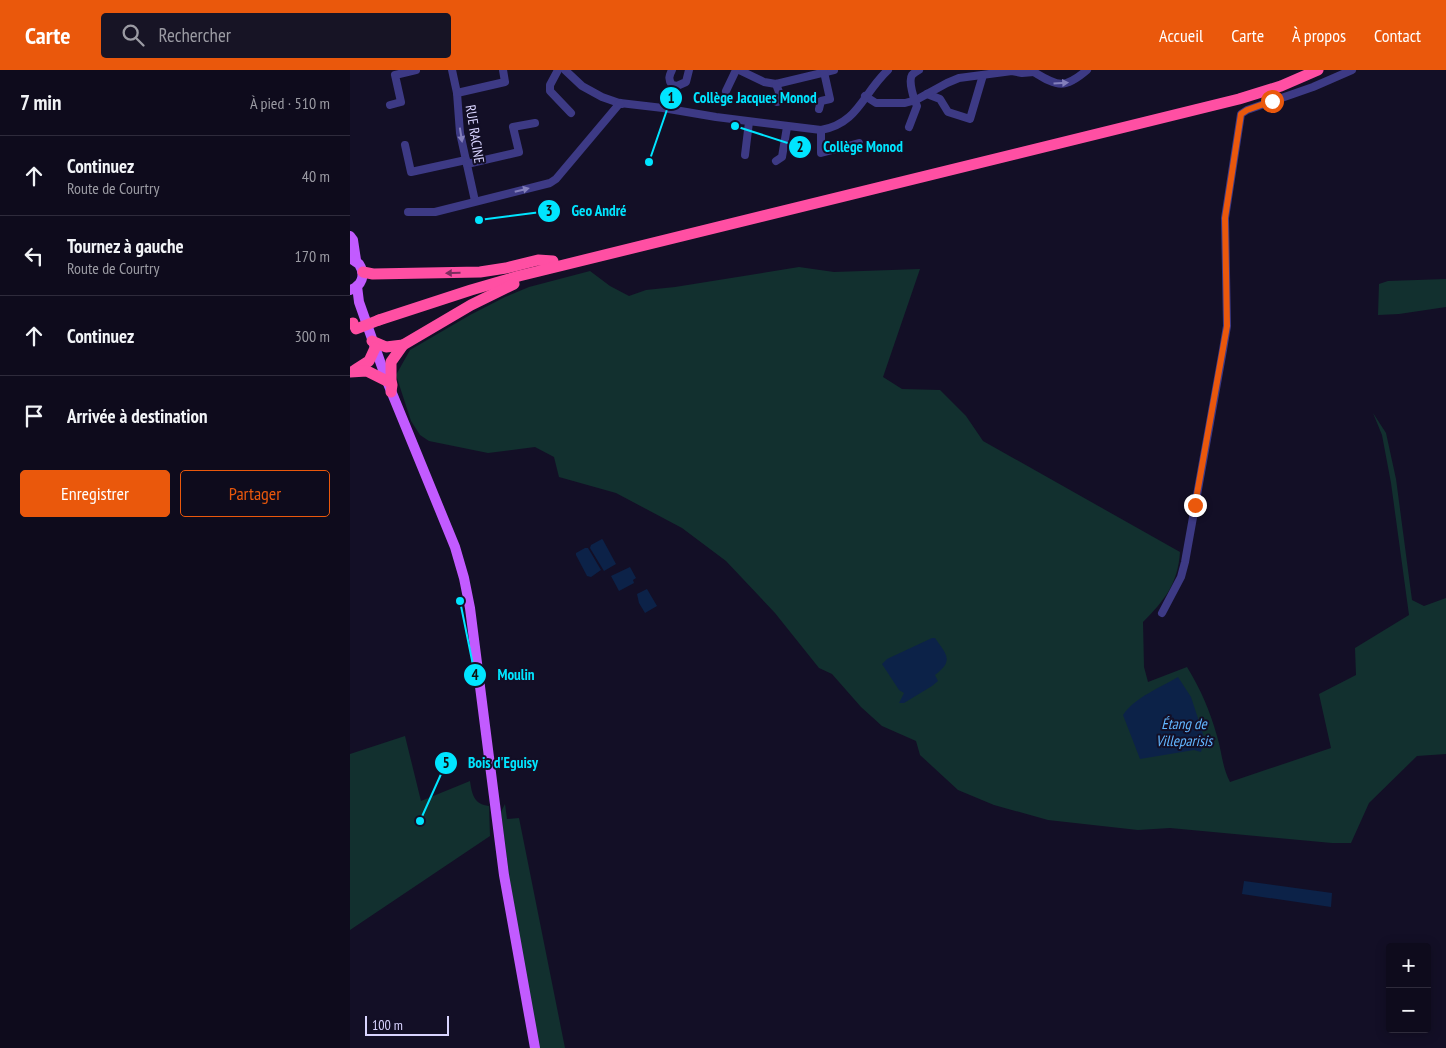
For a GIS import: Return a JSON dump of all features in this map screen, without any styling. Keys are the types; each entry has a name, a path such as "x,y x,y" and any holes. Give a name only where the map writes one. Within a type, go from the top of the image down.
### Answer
{"highway":[{"path":"352,327 554,264 1318,70"},
{"path":"1299,75 1312,78 1330,70"},
{"path":"363,272 372,274 466,272 495,270 538,260 554,264"},
{"path":"352,372 369,361 374,344 386,347 403,345 503,288 542,276 554,264"},
{"path":"391,392 391,362 403,345"},
{"path":"352,372 367,371 387,381"}],"main road":[{"path":"350,236 353,259 362,267 363,272 362,280 352,289 359,302 391,392 455,547 464,578 471,618 504,875 535,1048"}],"street":[{"path":"390,105 401,102 395,75 416,70"},
{"name":"RUE RACINE","path":"452,70 457,93 460,133 475,201"},
{"path":"457,93 505,82 503,70"},
{"path":"558,70 550,85 550,91 571,113"},
{"path":"564,70 582,86 595,93 635,108 821,130 830,129 845,122 852,116 886,70"},
{"path":"672,70 669,77 670,81 672,85 678,86 686,82 689,70"},
{"path":"726,91 737,70 764,82 776,84 807,73 834,70"},
{"path":"909,127 917,106 910,79 912,74 919,70"},
{"path":"865,96 876,103 905,103 959,78 1013,70 1022,73 1034,71 1054,84 1073,82 1087,70"},
{"path":"1162,613 1180,577 1184,562 1227,326 1225,218 1241,114 1247,110 1313,87 1352,70"},
{"path":"819,109 821,101 830,99 824,72"},
{"path":"927,94 940,99 948,112 970,119 982,75"},
{"path":"776,84 779,92 777,102"},
{"path":"408,212 434,212 550,183 556,179 620,103"},
{"path":"746,156 749,122"},
{"path":"405,144 411,172 519,152 513,127 535,123"},
{"path":"776,162 782,157 787,127"},
{"path":"821,130 821,153 858,143"}],"green space":[{"path":"799,267 834,272 920,269 883,377 902,389 940,390 966,416 983,441 1180,552 1179,563 1169,590 1158,606 1143,622 1144,667 1148,682 1187,667 1208,709 1219,742 1225,771 1230,782 1331,748 1319,694 1356,675 1355,648 1409,615 1391,483 1382,435 1373,413 1386,433 1396,479 1412,600 1424,606 1446,598 1446,754 1417,756 1369,803 1351,843 1332,843 1170,828 1138,830 1048,820 994,805 958,790 920,755 916,741 882,726 861,707 832,674 819,668 775,613 726,561 682,528 616,493 559,477 554,457 535,447 488,453 429,441 420,435 411,421 396,375 410,350 470,315 529,287 590,271 610,286 629,296 646,290"},
{"path":"1446,279 1446,307 1378,315 1379,284 1388,281"},
{"path":"405,736 421,801 470,781 477,801 489,806 490,836 350,930 350,754"},
{"path":"505,804 507,819 519,818 565,1048 538,1048 509,875 501,812"}],"water":[{"path":"602,539 616,564 604,571 590,548 591,545"},
{"path":"588,548 601,570 591,577 587,576 576,555 576,553"},
{"path":"630,567 636,578 633,580 634,583 619,591 611,576"},
{"path":"647,589 657,606 645,613 639,603 637,594"},
{"path":"935,638 947,658 945,666 935,675 938,681 904,703 899,703 904,693 899,690 882,664 887,659"},
{"name":"Étang de Villeparisis","path":"1178,677 1191,697 1205,740 1201,752 1194,750 1140,759 1123,715 1134,703 1148,693"},
{"path":"1244,881 1332,893 1331,907 1242,894"}],"place":[{"name":"Collège Monod","path":"735,126"},
{"name":"Collège Jacques Monod","path":"649,162"},
{"name":"Geo André","path":"479,220"},
{"name":"Moulin","path":"460,601"},
{"name":"Bois d'Eguisy","path":"420,821"}],"route":[{"path":"1195,505 1227,326 1225,218 1241,114 1272,101"}]}
